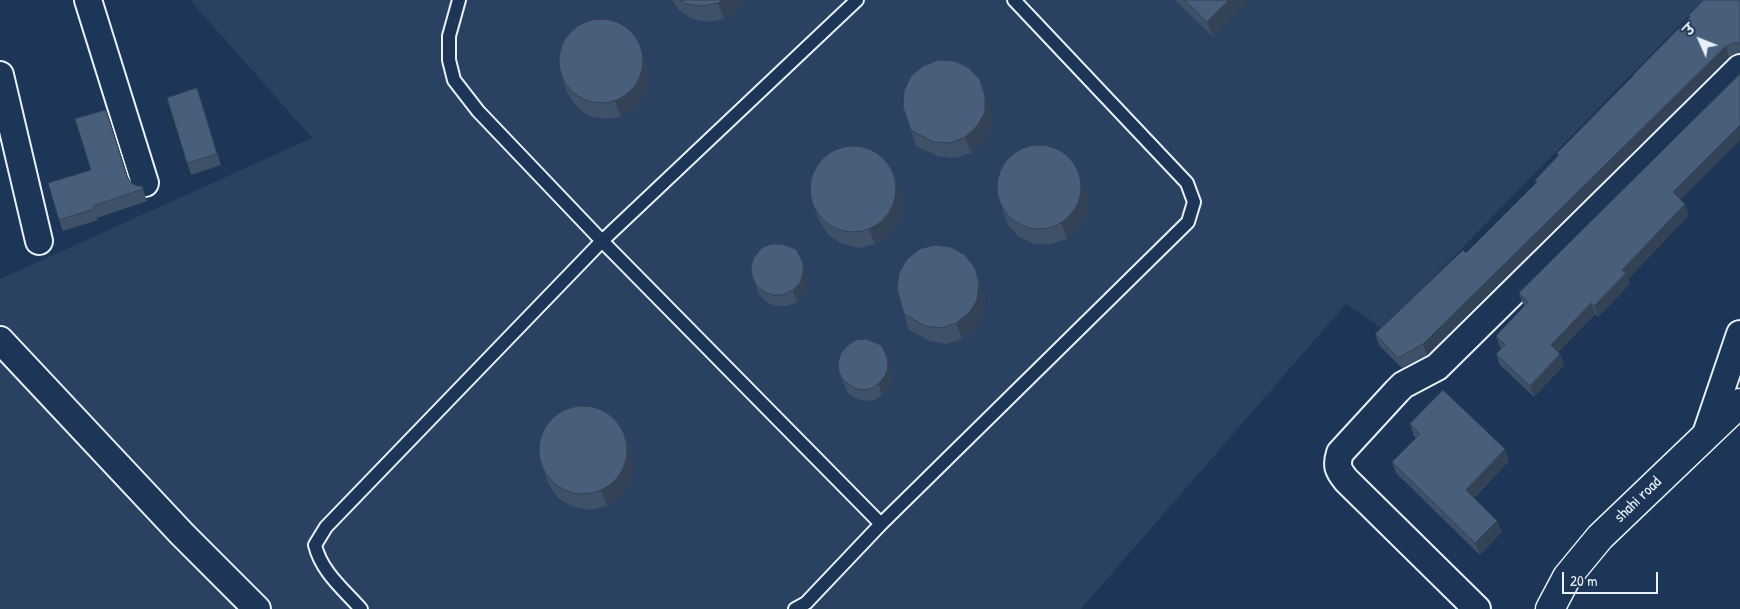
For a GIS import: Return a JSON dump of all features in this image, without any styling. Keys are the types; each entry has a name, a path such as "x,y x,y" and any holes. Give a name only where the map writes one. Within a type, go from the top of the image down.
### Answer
{"street":[{"path":"88,0 145,183"},
{"path":"1477,609 1346,480 1336,464 1340,453 1403,385 1437,367 1740,68"},
{"path":"0,75 39,241"},
{"path":"1705,436 1740,334"},
{"path":"0,340 182,534 257,609"},
{"name":"shahi road","path":"1550,609 1567,577 1600,537 1740,403"}],"lane":[{"path":"459,0 449,36 449,60 454,80 478,111 602,242 881,524"},
{"path":"361,609 325,570 318,558 315,545 326,527 602,242 857,0"},
{"path":"795,609 806,602 881,524 1188,222 1194,202 1187,183 1014,0"}],"shaded area":[{"path":"190,0 1704,0 1383,329 1346,304 1081,609 0,609 0,279 312,138"}],"building":[{"path":"681,0 723,0 718,3 702,6 686,4"},
{"path":"1185,0 1229,0 1207,22"},
{"path":"1704,0 1740,0 1740,43 1726,46 1423,344 1398,358 1375,334 1463,250 1466,253 1537,182 1535,180 1559,155 1557,153 1690,17 1689,15"},
{"path":"601,19 617,22 631,31 640,45 643,61 640,77 631,91 617,100 601,103 585,100 571,91 562,77 559,61 562,45 571,31 585,22"},
{"path":"939,60 955,61 969,68 980,80 985,96 985,112 977,126 965,137 950,143 933,142 911,130 903,107 904,91 911,76 923,66"},
{"path":"1740,74 1740,125 1673,192 1685,204 1622,270 1626,273 1594,306 1591,303 1551,345 1560,354 1530,386 1496,354 1505,345 1496,336 1528,302 1519,293"},
{"path":"197,88 217,154 187,163 167,98"},
{"path":"106,110 127,176 131,183 142,186 143,189 93,206 94,209 59,220 48,183 91,170 75,119"},
{"path":"1039,145 1055,148 1069,157 1078,171 1081,187 1078,203 1069,217 1055,226 1039,229 1023,226 1009,217 1000,203 997,187 1000,171 1009,157 1023,148"},
{"path":"853,146 869,149 877,153 889,165 893,173 896,189 893,205 889,213 877,225 869,229 853,232 837,229 829,225 817,213 813,205 810,189 813,173 817,165 829,153 837,149"},
{"path":"771,244 781,244 796,249 803,263 800,283 793,290 783,295 773,295 764,292 756,285 752,276 751,265 755,256 762,248"},
{"path":"935,245 951,247 965,255 975,268 979,283 977,300 969,313 956,323 941,328 925,326 904,314 897,289 899,273 907,259 920,249"},
{"path":"866,339 881,345 887,357 888,367 885,376 878,384 870,389 860,390 843,380 839,372 838,362 841,353 848,345 856,340"},
{"path":"1443,390 1505,449 1466,490 1497,521 1475,543 1392,462 1420,434 1410,424"},
{"path":"583,406 600,410 614,419 623,433 627,450 623,467 614,481 600,490 583,494 566,490 552,481 543,467 539,450 543,433 552,419 566,410"}]}
